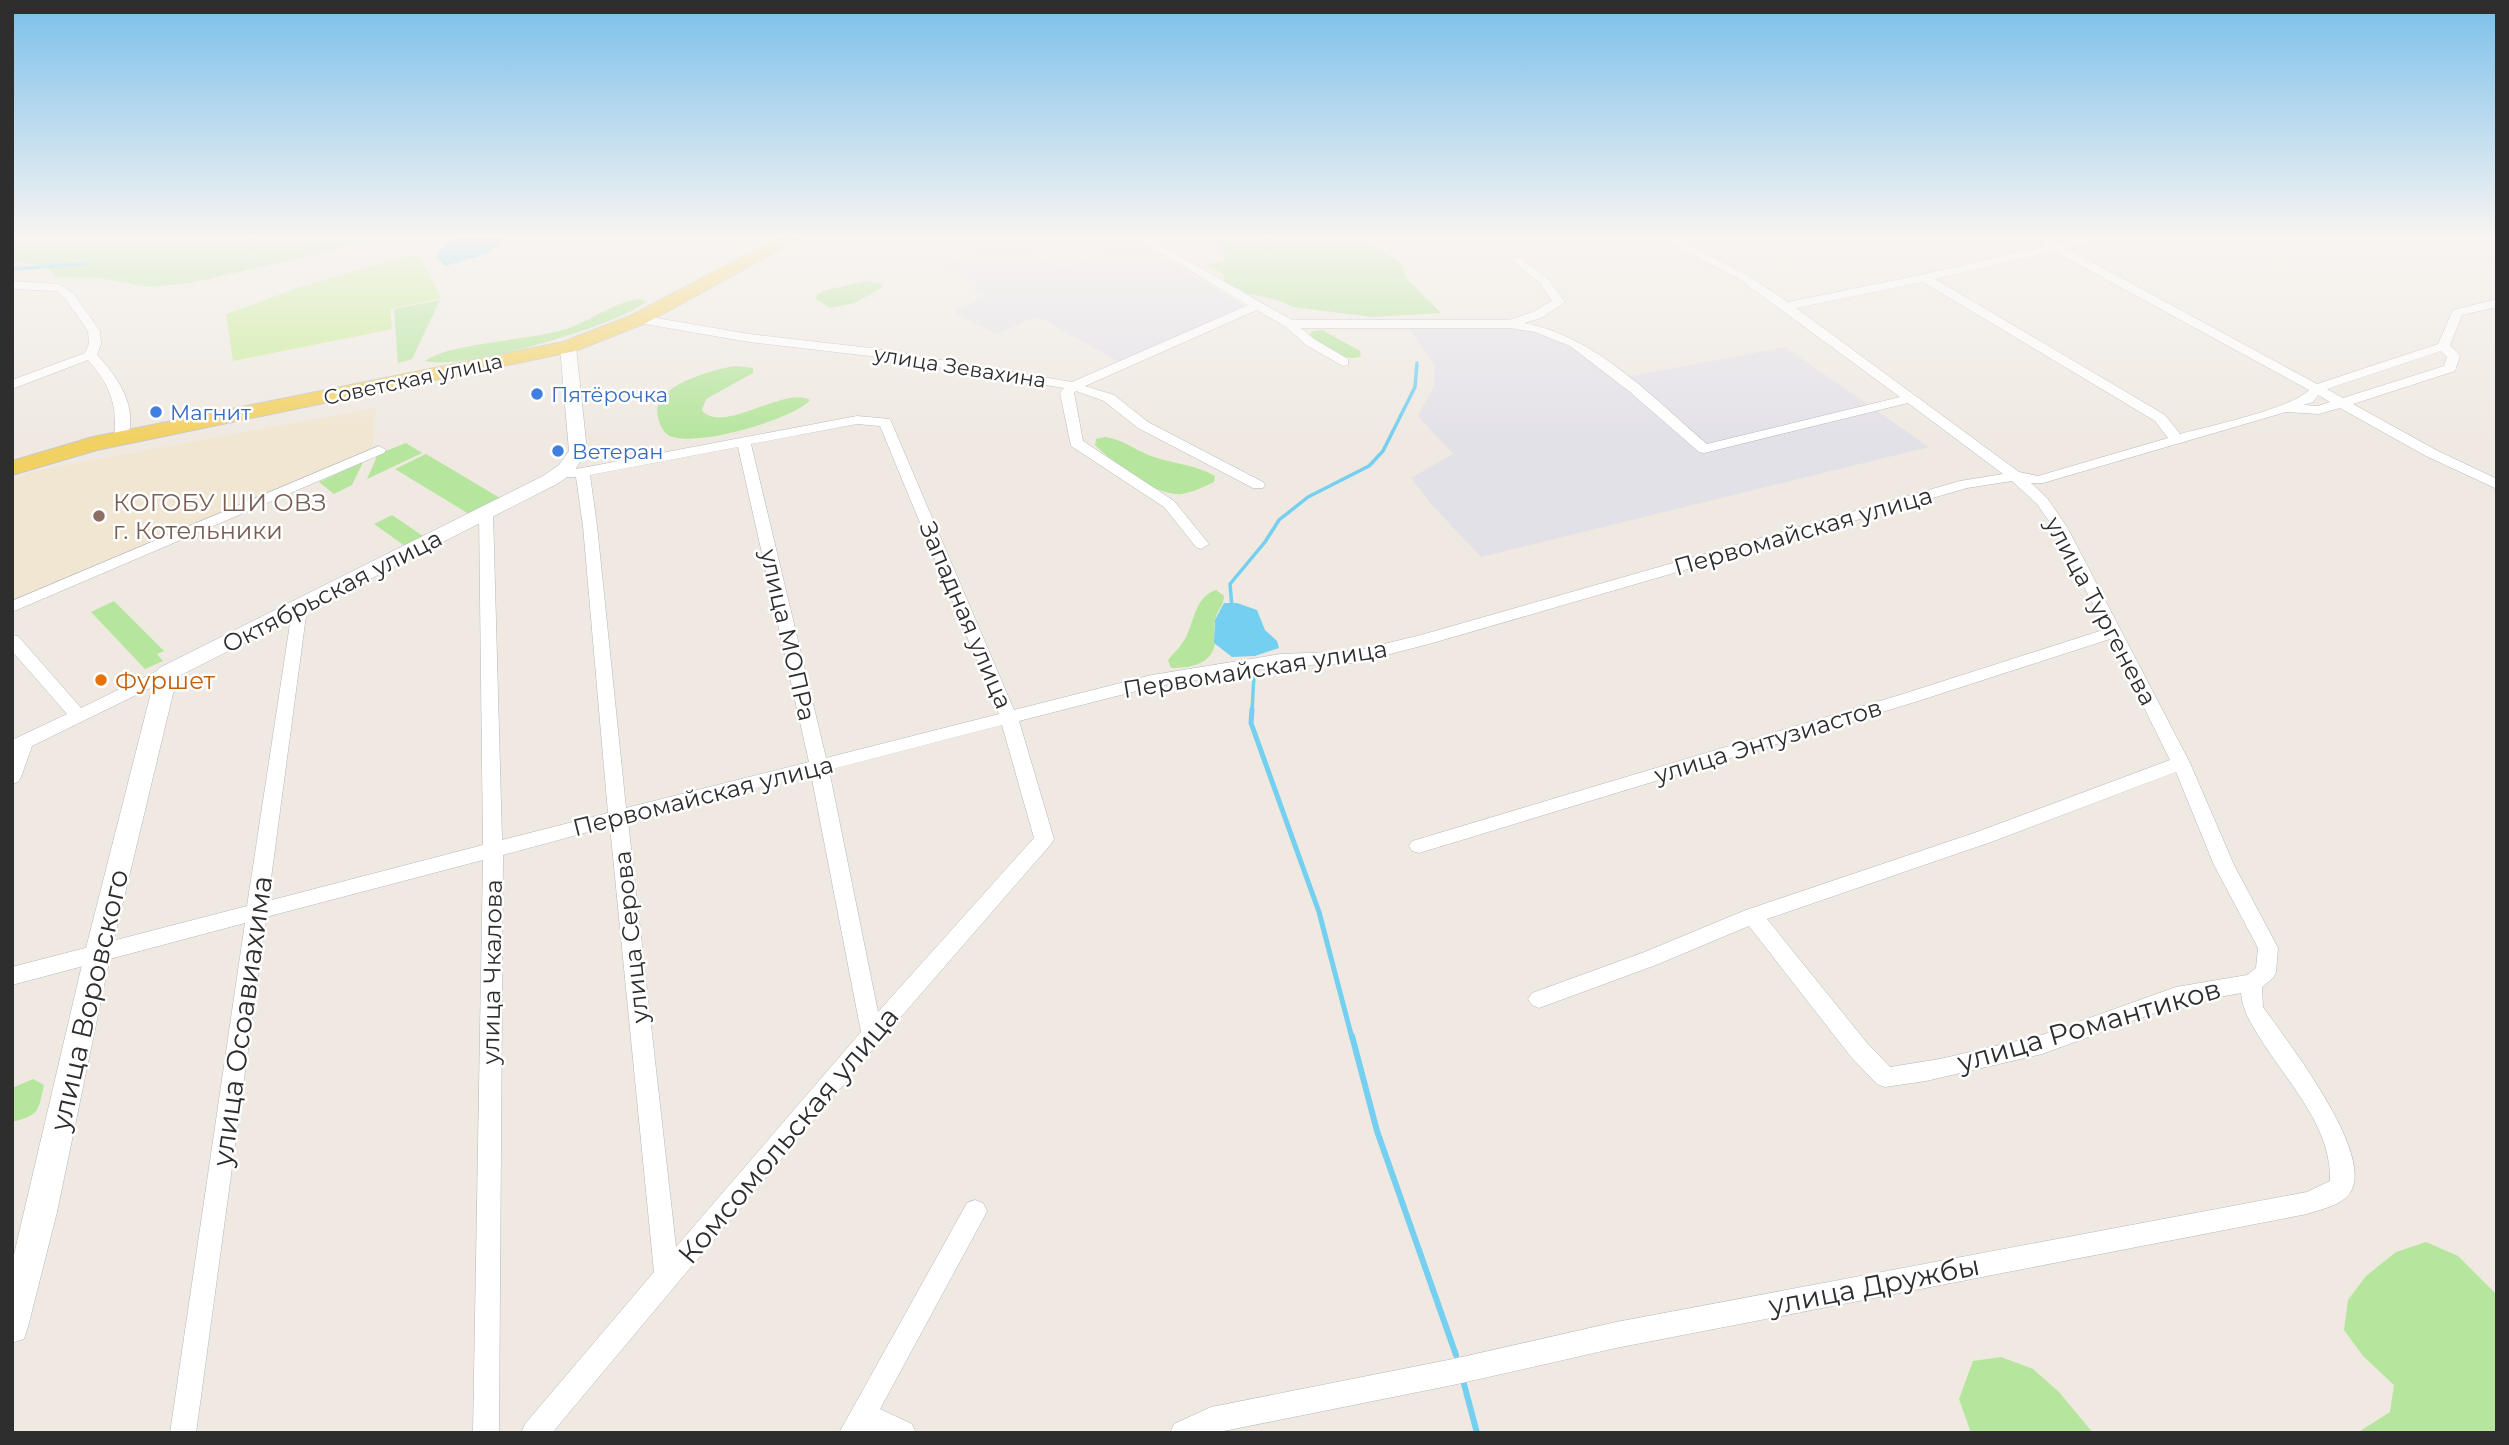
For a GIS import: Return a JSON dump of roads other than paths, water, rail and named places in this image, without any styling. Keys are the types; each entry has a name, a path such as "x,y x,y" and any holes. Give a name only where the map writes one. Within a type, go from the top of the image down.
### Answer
{"main road":[{"name":"Советская улица","path":"12,468 47,456 121,438 568,347 639,319 668,303"}],"street":[{"path":"12,385 90,355 95,344 94,331 75,303"},
{"path":"1252,303 1290,324 1310,342 1343,362"},
{"path":"1510,324 1537,315 1557,303"},
{"name":"улица Тургенева","path":"1782,303 2015,476 2042,500 2060,527 2115,632 2181,763 2224,865 2269,948 2266,972 2251,983"},
{"path":"1786,306 1799,303"},
{"path":"1968,303 2160,418 2176,439"},
{"path":"2160,303 2431,453 2497,485"},
{"path":"2283,409 2319,410 2450,368 2454,356 2443,346 2457,313 2495,303"},
{"name":"улица Зевахина","path":"1201,544 1169,503 1076,443 1067,393 1073,386 1256,306"},
{"name":"улица Зевахина","path":"639,319 749,338 870,352 1073,386 1108,398 1143,425 1258,485"},
{"path":"1290,324 1510,324 1538,329 1574,343 1635,389 1704,449 1911,398"},
{"name":"Первомайская улица","path":"12,976 618,817 1176,677 1281,660 1355,657 1423,640 1965,484 2015,476 2038,480 2283,409 2308,399 2316,388 2443,346"},
{"name":"улица Серова","path":"568,347 578,451 571,470 590,526 667,1277"},
{"path":"90,355 112,379 123,401 121,438"},
{"name":"Октябрьская улица","path":"18,745 299,608 571,470 744,442 857,420"},
{"name":"Западная улица","path":"857,420 885,422 1009,718 1044,839"},
{"name":"улица МОПРа","path":"744,442 819,767 872,1034"},
{"path":"12,607 379,450"},
{"name":"улица Чкалова","path":"486,512 493,850 486,1433"},
{"name":"улица Осоавиахима","path":"183,1433 299,608"},
{"name":"улица Энтузиастов","path":"1419,846 1896,702 2115,632"},
{"path":"12,640 78,716"},
{"name":"улица Воровского","path":"12,1327 41,1212 98,952 167,673"},
{"path":"12,777 18,745"},
{"path":"1539,999 1649,959 1753,916 1984,837 2181,763"},
{"name":"Комсомольская улица","path":"534,1433 872,1034 1044,839"},
{"name":"улица Романтиков","path":"1753,916 1859,1050 1885,1077 1912,1075 2055,1041 2119,1014 2189,992 2227,984 2251,983"},
{"name":"улица Дружбы","path":"1183,1433 1211,1420 1453,1372 1616,1335 2294,1205 2328,1196 2341,1186 2342,1162 2330,1125 2253,1009 2251,983"},
{"path":"903,1433 857,1424 975,1210"}],"water":[{"path":"1224,603 1237,603 1257,610 1265,630 1277,641 1279,648 1255,656 1232,657 1214,643 1215,620"}],"waterway":[{"path":"1232,607 1230,584 1265,542 1279,520 1308,497 1369,466 1383,451 1415,387 1417,363"},
{"path":"1252,711 1254,675"},
{"path":"1252,709 1251,723 1319,912 1352,1038"},
{"path":"1352,1036 1377,1131 1456,1355"},
{"path":"1464,1384 1477,1433"}],"place":[{"name":"Пятёрочка","path":"537,394"},
{"name":"Магнит","path":"156,412"},
{"name":"Ветеран","path":"558,451"},
{"name":"КОГОБУ ШИ ОВЗ г. Котельники","path":"99,516"},
{"name":"Фуршет","path":"101,680"}]}
